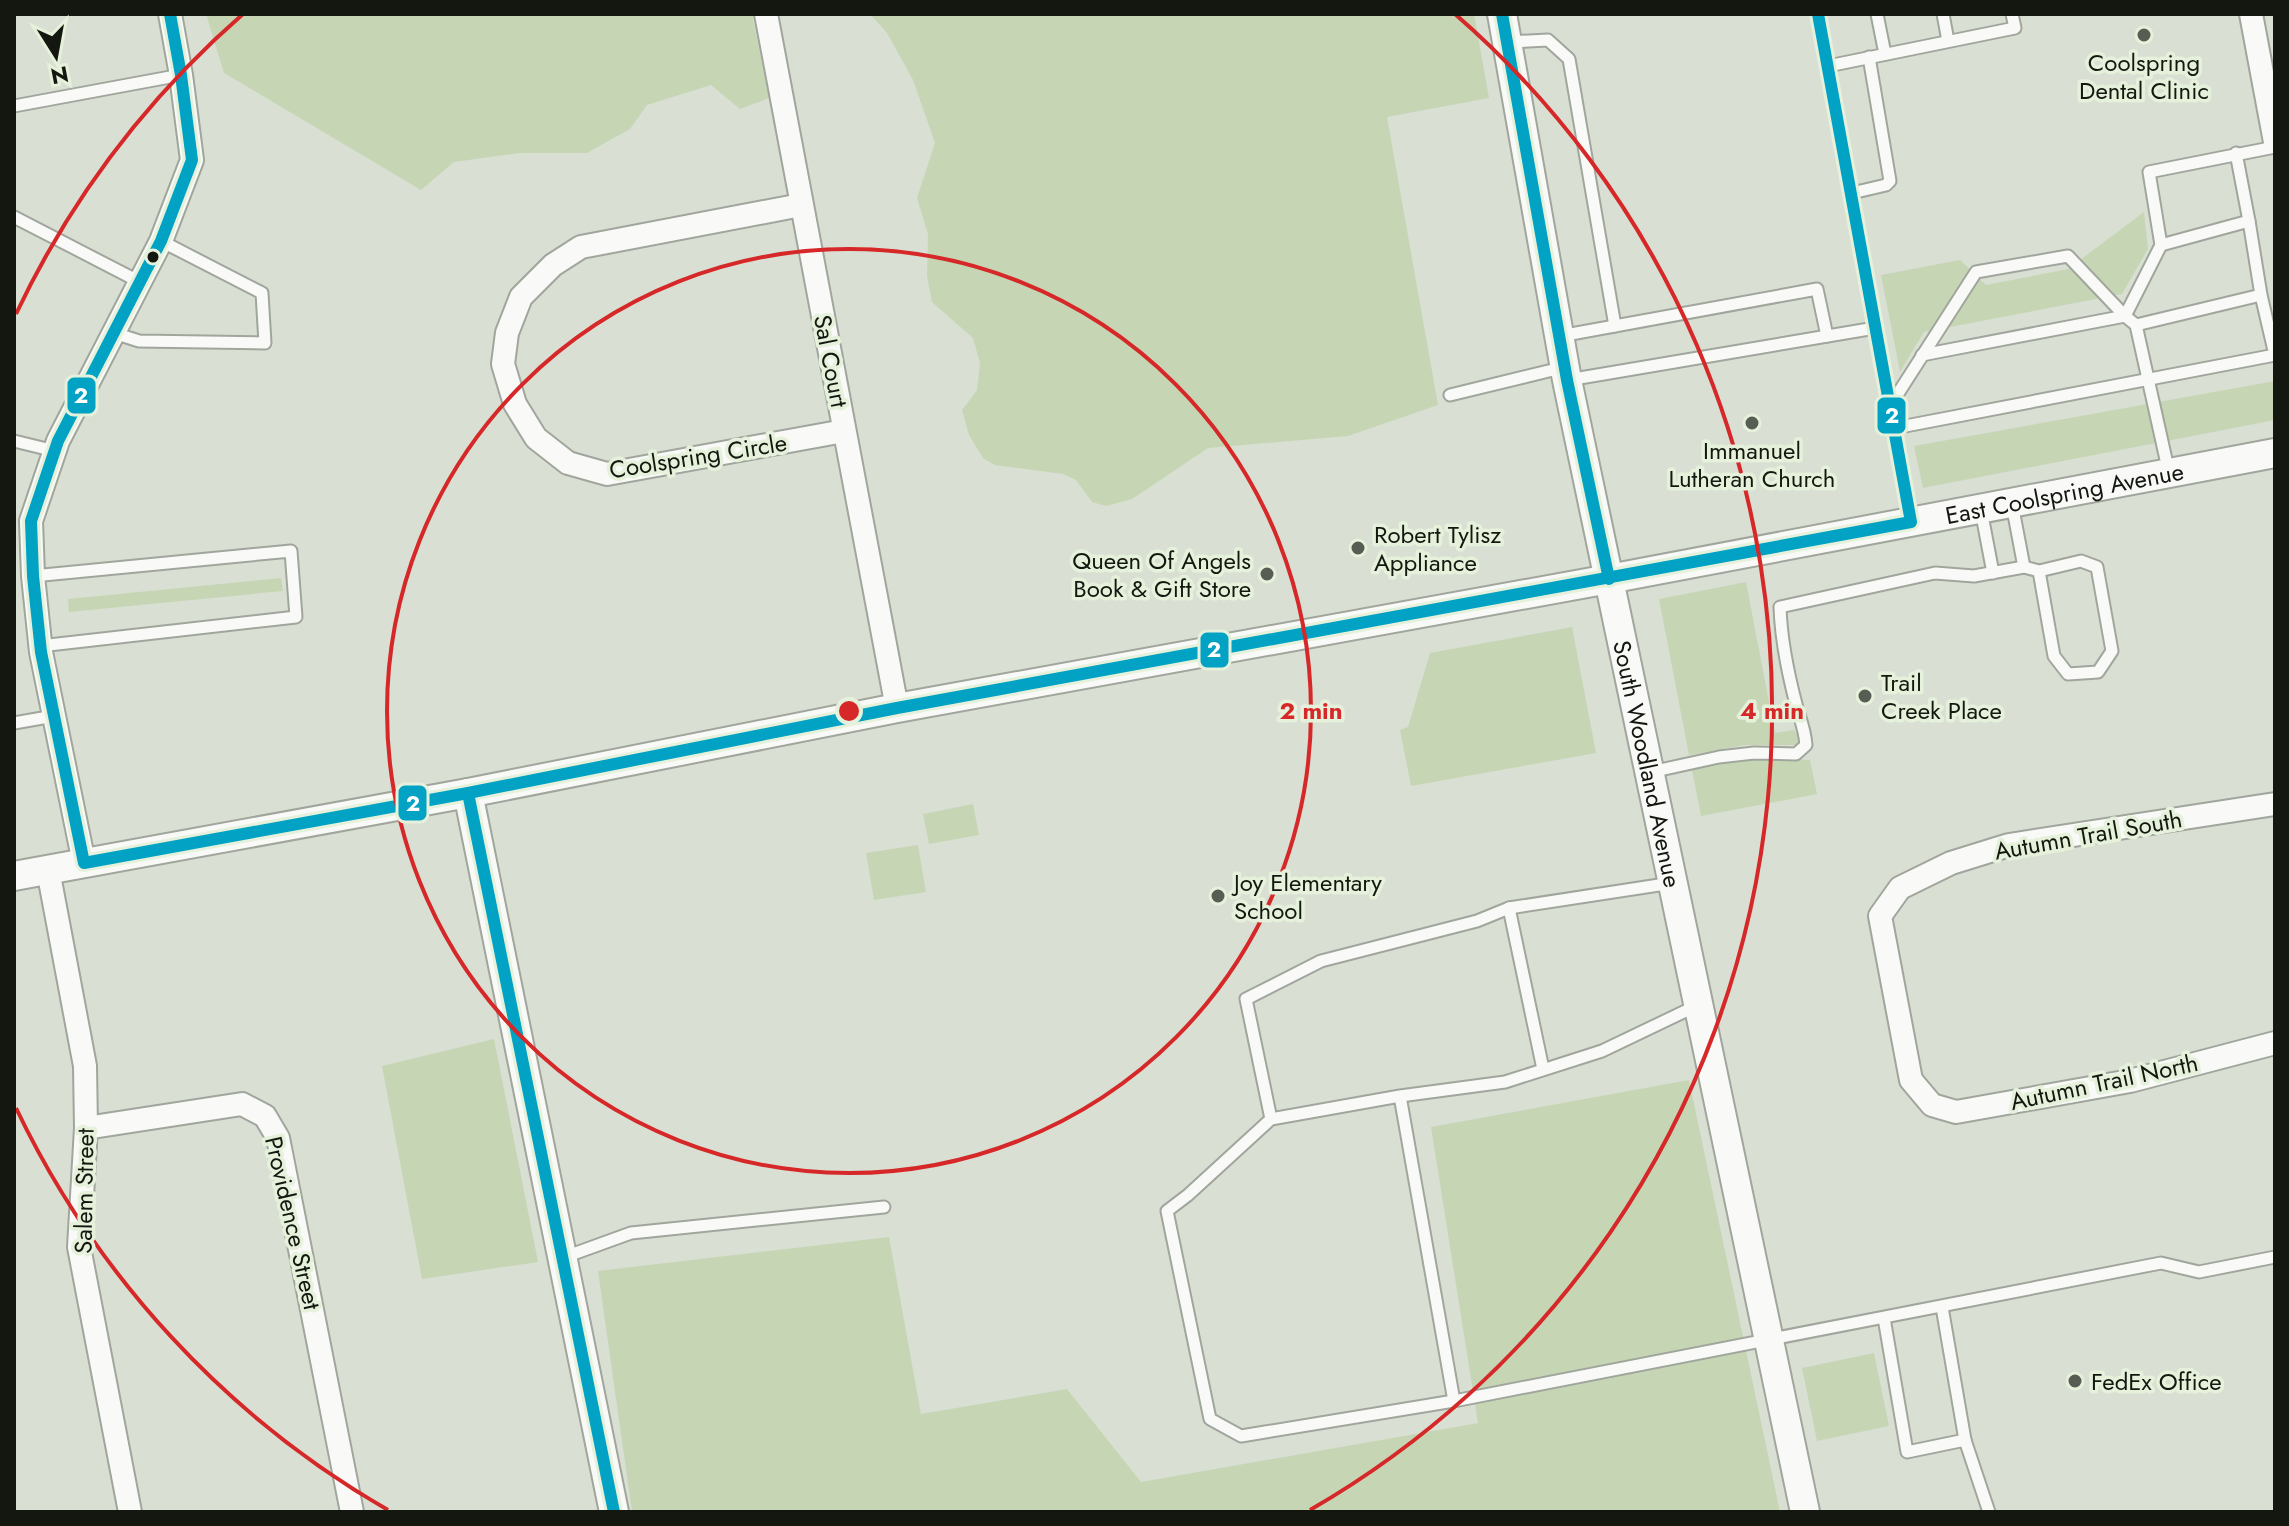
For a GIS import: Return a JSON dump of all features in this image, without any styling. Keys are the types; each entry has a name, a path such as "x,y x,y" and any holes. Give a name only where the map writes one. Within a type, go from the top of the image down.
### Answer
{"street":[{"path":"84,863 40,646 31,521 55,451 161,241 192,160 170,14"},
{"name":"Sal Court","path":"766,14 897,708"},
{"name":"South Woodland Avenue","path":"1502,14 1566,374 1805,1512"},
{"path":"2251,14 2275,144"},
{"name":"Coolspring Circle","path":"801,205 581,247 553,265 521,297 507,333 503,364 515,404 536,438 568,463 607,474 844,431"},
{"name":"East Coolspring Avenue","path":"14,876 468,793 897,708 1609,579 2275,453"},
{"path":"468,793 614,1512"},
{"name":"Autumn Trail South","path":"1932,1105 1911,1080 1880,916 1900,888 1951,863 2009,845 2275,804"},
{"name":"Salem Street","path":"48,870 85,1066 86,1128 79,1247 130,1512"},
{"name":"Autumn Trail North","path":"1932,1105 1956,1112 2130,1081 2275,1043"},
{"name":"Providence Street","path":"86,1128 242,1104 265,1116 278,1138 352,1512"}],"lane":[{"path":"1818,14 1911,522"},
{"path":"1877,14 1885,54"},
{"path":"1943,14 1948,41"},
{"path":"1828,66 2015,28 2012,14"},
{"path":"1507,42 1548,40 1569,59 1615,326"},
{"path":"1852,193 1886,185 1890,181 1869,57"},
{"path":"14,106 181,75"},
{"path":"2125,316 2161,245 2149,172 2275,144"},
{"path":"1895,428 2275,355 2236,153"},
{"path":"14,217 140,282"},
{"path":"2161,245 2249,221"},
{"path":"114,333 139,341 265,343 262,293 161,241"},
{"path":"1890,406 1976,272 2068,256 2136,325 2169,474"},
{"path":"1560,336 1817,289 1827,336"},
{"path":"2136,325 2261,295"},
{"path":"1922,355 2125,316"},
{"path":"1450,395 1566,374 1875,328"},
{"path":"14,441 55,451"},
{"path":"2012,503 2024,567"},
{"path":"1980,509 1993,573"},
{"path":"33,576 291,551 296,617 40,646"},
{"path":"1650,773 1719,757 1754,753 1796,754 1806,745 1780,624 1780,607 1935,573 1974,576 2024,567 2039,571 2081,561 2097,567 2112,651 2098,672 2068,674 2054,656 2039,571"},
{"path":"14,723 54,716"},
{"path":"1271,1119 1246,999 1321,961 1477,921 1509,908 1673,883"},
{"path":"1509,908 1543,1069"},
{"path":"1698,1005 1602,1051 1505,1082 1400,1096 1271,1119 1167,1211 1210,1419 1241,1436 1454,1401 2161,1263 2199,1272 2275,1257"},
{"path":"1400,1096 1454,1401"},
{"path":"562,1258 631,1233 884,1207"},
{"path":"1942,1307 1965,1440 1989,1512"},
{"path":"1884,1318 1907,1452 1965,1440"}],"green space":[{"path":"206,14 752,14 769,98 740,109 711,85 647,105 630,129 587,153 520,153 454,162 421,190 224,73"},
{"path":"870,14 1474,14 1489,98 1387,117 1438,405 1348,436 1208,448 1132,499 1106,506 1092,502 1076,480 1063,474 995,465 983,458 969,435 962,410 977,390 980,363 973,338 932,302 927,276 928,234 917,198 935,143 913,80 887,33"},
{"path":"2144,212 2148,249 2122,294 1924,332 1900,372 1881,275 1960,260 1986,285 2068,269"},
{"path":"2275,381 2275,420 1923,488 1914,446"},
{"path":"281,578 283,591 69,612 68,599"},
{"path":"1746,582 1775,733 1794,730 1798,743 1745,745 1689,755 1659,599"},
{"path":"1572,627 1596,753 1411,786 1400,730 1408,727 1430,653"},
{"path":"1735,760 1810,760 1817,794 1701,816 1692,770"},
{"path":"973,804 979,835 929,844 923,814"},
{"path":"918,845 926,892 874,900 866,853"},
{"path":"494,1039 538,1262 422,1279 382,1066"},
{"path":"1689,1080 1780,1512 632,1512 598,1271 889,1237 921,1414 1067,1389 1141,1482 1478,1423 1431,1127"},
{"path":"1874,1353 1889,1426 1817,1441 1802,1368"}],"transit line":[{"name":"2","path":"170,14 192,160 161,241 58,441 31,521 41,652 84,863 468,793 897,708 1911,522 1818,14"},
{"name":"2","path":"1502,14 1567,380 1609,579"},
{"name":"2","path":"468,793 614,1512"}],"place":[{"name":"Coolspring Dental Clinic","path":"2144,35"},
{"name":"Immanuel Lutheran Church","path":"1752,423"},
{"name":"Robert Tylisz Appliance","path":"1358,548"},
{"name":"Queen Of Angels Book & Gift Store","path":"1267,574"},
{"name":"Trail Creek Place","path":"1865,696"},
{"name":"Joy Elementary School","path":"1218,896"},
{"name":"FedEx Office","path":"2075,1381"}]}
